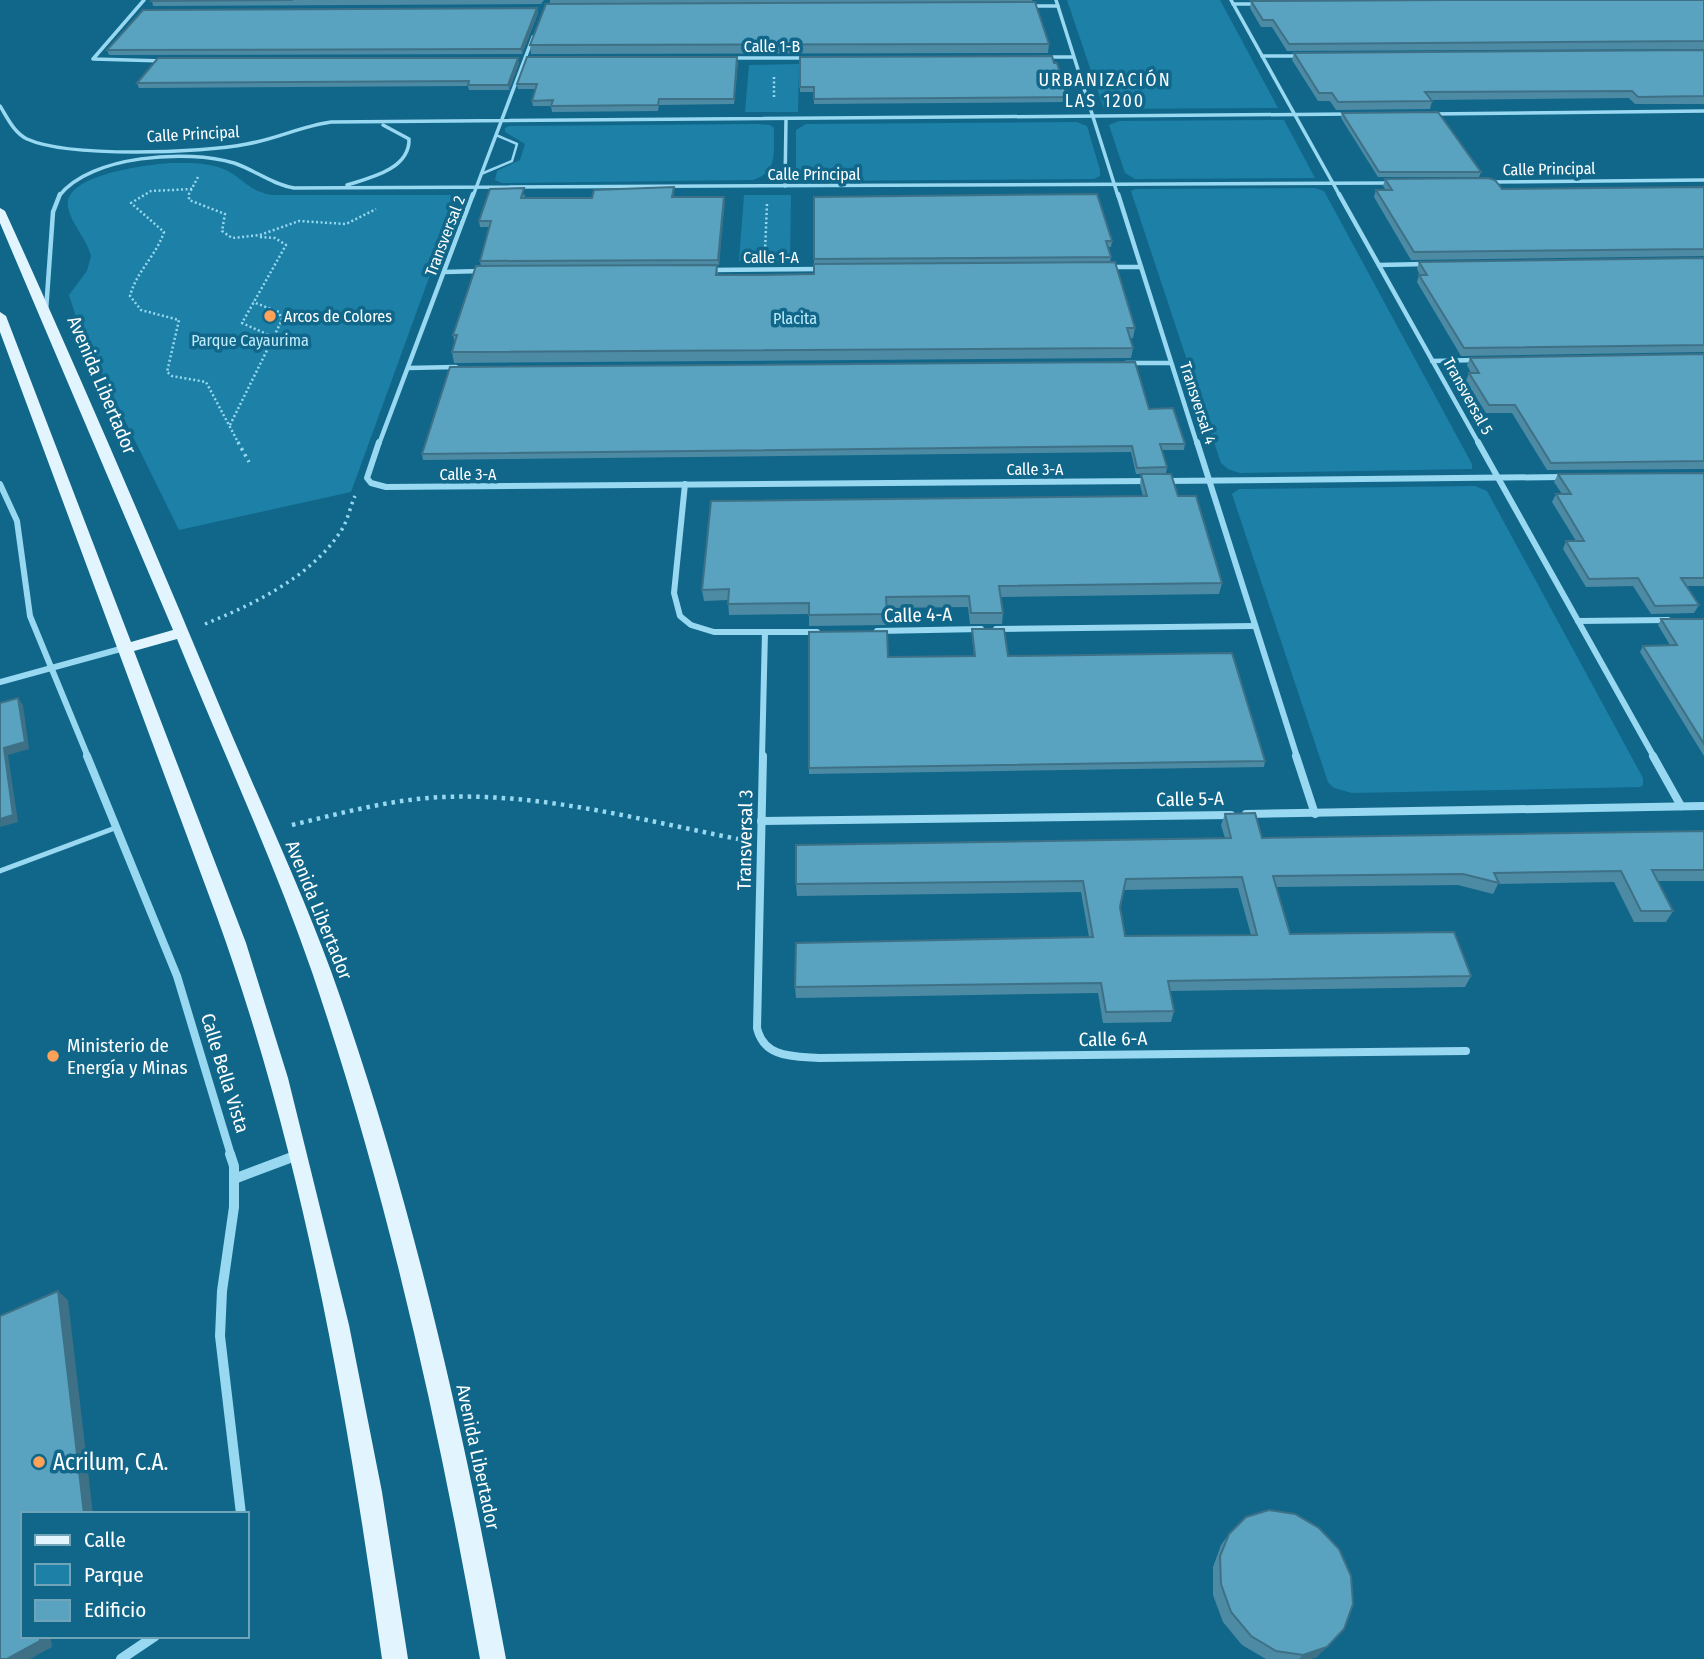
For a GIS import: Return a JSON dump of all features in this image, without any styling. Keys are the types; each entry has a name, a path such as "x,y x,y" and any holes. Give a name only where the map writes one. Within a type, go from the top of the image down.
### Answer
{"main road":[{"name":"Avenida Libertador","path":"0,211 46,312 182,633 320,969 384,1172 441,1396 470,1528 493,1659"},
{"path":"0,316 126,648 253,995 313,1214 356,1417 382,1562 395,1659"},
{"path":"126,648 182,633"}],"street":[{"path":"144,0 93,59 164,61"},
{"name":"Transversal 4","path":"1056,0 1315,814"},
{"path":"1232,2 1261,4"},
{"name":"Transversal 5","path":"1232,2 1681,806"},
{"path":"1017,6 1058,6"},
{"path":"134,10 148,10"},
{"name":"Transversal 2","path":"368,481 371,464 534,34"},
{"path":"1262,56 1315,55"},
{"path":"1032,57 1073,57"},
{"name":"Calle 1-B","path":"719,58 814,58"},
{"path":"511,60 525,60"},
{"name":"Calle Principal","path":"0,106 15,129 29,139 81,148 230,146 252,143 315,124 372,122 1364,114"},
{"path":"1419,114 1704,111"},
{"path":"785,186 786,119"},
{"path":"336,188 382,174 407,153 411,145 409,139 387,126 372,122"},
{"name":"Calle Principal","path":"46,312 52,215 56,201 66,186 92,172 135,161 209,159 241,166 261,179 279,186 336,188 1402,183"},
{"name":"Calle Principal","path":"1485,182 1704,180"},
{"path":"1379,265 1433,264"},
{"path":"1099,268 1141,267"},
{"name":"Calle 1-A","path":"709,270 836,269"},
{"path":"444,272 486,271"},
{"path":"1432,361 1486,360"},
{"path":"1115,363 1171,363"},
{"path":"408,368 463,367"},
{"name":"Calle 3-A","path":"368,481 386,486 1566,477"},
{"path":"0,484 17,521 30,616 49,667"},
{"path":"685,484 674,593 677,614 681,620 701,630 821,632"},
{"path":"1578,621 1679,620"},
{"name":"Calle 4-A","path":"863,631 1255,626"},
{"name":"Transversal 3","path":"763,1047 758,1040 757,1027 765,632"},
{"path":"0,682 126,648"},
{"name":"Calle Bella Vista","path":"49,667 177,976 234,1166 234,1207 222,1291 220,1336 241,1512"},
{"name":"Calle 5-A","path":"761,821 1704,806"},
{"name":"Calle 6-A","path":"763,1047 772,1052 819,1058 1466,1051"},
{"path":"234,1179 297,1155"},
{"path":"121,1659 152,1638"}],"lane":[{"path":"481,174 512,161 517,144 496,135"},
{"path":"0,871 116,828"}],"path":[{"path":"774,119 775,58"},
{"path":"209,159 189,196 193,203 225,214 221,228 225,235 232,238 275,238 286,245 242,320 243,325 273,337"},
{"path":"764,270 768,186"},
{"path":"192,189 150,192 131,203 137,211 160,225 164,232 162,243 132,288 130,296 141,310 179,320 177,335 168,358 167,372 172,376 206,382 249,461"},
{"path":"254,237 299,220 351,223 380,208"},
{"path":"229,425 282,314 253,302"},
{"path":"182,633 221,618 296,576 331,544 342,529 357,492 368,481"},
{"path":"264,832 372,806 443,797 495,797 544,802 761,843"}],"green space":[{"path":"1067,0 1220,0 1278,108 1104,109"},
{"path":"799,64 798,112 745,112 749,65"},
{"path":"1284,120 1315,178 1135,179 1125,173 1109,125 1119,121"},
{"path":"1077,122 1087,126 1100,170 1100,176 1094,179 808,181 796,177 796,130 806,124"},
{"path":"758,124 774,128 774,152 767,172 753,180 502,183 495,180 497,171 520,160 525,144 505,132 505,128 509,126"},
{"name":"Parque Cayaurima","path":"172,163 219,167 255,190 272,195 450,195 458,198 351,492 179,530 80,329 69,295 87,271 91,256 70,213 70,196 79,186 110,173"},
{"path":"1315,188 1324,191 1472,464 1472,469 1240,473 1221,463 1131,191"},
{"path":"744,195 791,195 790,261 739,261"},
{"path":"1475,486 1487,491 1643,778 1643,785 1640,787 1352,793 1334,788 1328,782 1232,494 1239,489"}],"building":[{"path":"152,0 293,0 151,1"},
{"path":"1704,0 1704,41 1289,44 1273,20 1263,20 1251,1"},
{"path":"1035,2 1049,44 530,45 546,4"},
{"path":"537,8 521,49 107,50 143,10"},
{"path":"1704,50 1704,96 1638,97 1632,91 1425,92 1432,101 1338,102 1332,93 1319,93 1294,53"},
{"path":"1052,56 1054,63 1057,63 1067,97 814,99 814,87 800,87 800,57"},
{"path":"527,57 737,57 734,99 659,99 658,105 551,106 553,100 532,101 537,84 517,84"},
{"path":"158,58 518,58 508,85 468,85 469,81 137,83"},
{"path":"1438,112 1481,172 1379,172 1342,113"},
{"path":"1385,179 1495,180 1502,189 1704,187 1704,249 1414,252 1376,190 1392,190"},
{"path":"674,187 672,197 724,197 718,260 480,261 491,221 479,221 490,189 524,188 521,198 592,198 594,190"},
{"path":"1097,194 1112,241 1106,241 1111,257 814,259 814,197"},
{"path":"1704,258 1704,345 1464,348 1419,275 1427,275 1419,262"},
{"path":"1115,262 1135,328 1127,328 1133,348 452,352 457,335 453,335 476,266 717,265 716,275 761,275 814,274 814,264"},
{"path":"1704,354 1704,461 1551,463 1515,405 1489,405 1469,373 1479,373 1470,358"},
{"path":"1135,362 1149,409 1173,408 1185,444 1160,444 1167,467 1137,468 1132,446 422,454 450,367"},
{"path":"1704,473 1704,578 1681,578 1699,605 1655,606 1638,578 1589,579 1566,541 1584,541 1556,494 1571,494 1558,474"},
{"path":"1141,474 1171,474 1178,496 1196,496 1222,583 999,586 1003,613 971,613 969,596 886,597 887,614 809,615 809,603 728,604 729,589 702,590 711,501 1147,496"},
{"path":"1661,619 1704,619 1704,744 1643,646 1677,645"},
{"path":"972,629 1004,629 1008,656 1232,653 1265,761 809,768 809,632 887,631 888,657 975,656"},
{"path":"18,698 25,742 4,748 13,815 0,819 0,703"},
{"path":"1255,813 1262,838 1704,831 1704,870 1652,870 1673,911 1641,911 1621,871 1494,873 1499,883 1463,874 1273,876 1290,934 1454,932 1471,976 1168,981 1174,1011 1106,1012 1101,983 795,987 796,943 1093,937 1083,881 796,884 796,845 1231,838 1225,814","holes":["1242,877 1257,935 1125,936 1120,907 1126,879"]},
{"path":"58,1291 84,1512 21,1512 21,1638 40,1638 40,1641 7,1659 0,1659 0,1316"},
{"path":"1269,1510 1295,1514 1319,1528 1339,1549 1351,1576 1353,1604 1344,1629 1327,1647 1303,1655 1276,1651 1251,1636 1231,1612 1221,1584 1220,1556 1229,1534 1246,1517"}],"place":[{"name":"Arcos de Colores","path":"270,316"},
{"name":"Ministerio de Energía y Minas","path":"53,1056"},
{"name":"Acrilum, C.A.","path":"39,1462"}],"district":[{"name":"URBANIZACIÓN LAS 1200","path":"1105,90"}],"park label":[{"name":"Placita","path":"795,318"}]}
